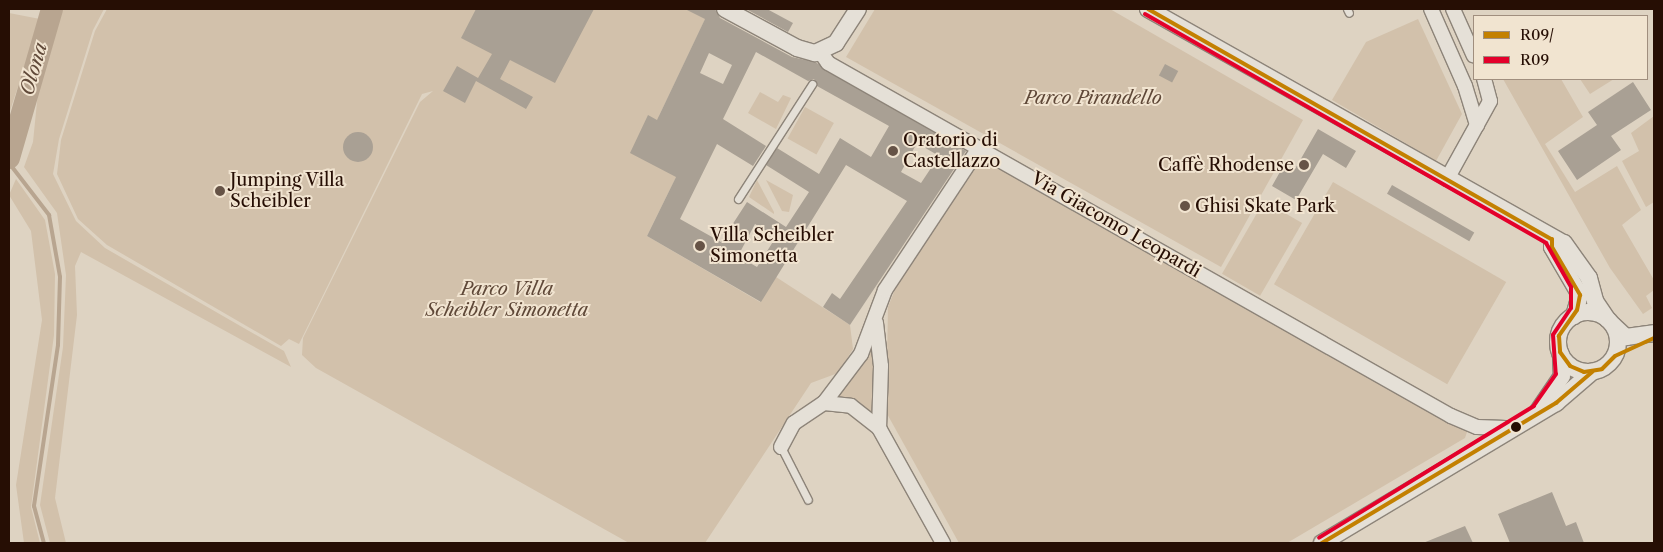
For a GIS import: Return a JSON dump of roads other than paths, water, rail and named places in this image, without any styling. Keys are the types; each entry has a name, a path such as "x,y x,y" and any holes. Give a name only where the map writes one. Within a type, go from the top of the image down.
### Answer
{"street":[{"name":"Via Giacomo Leopardi","path":"726,9 796,48 822,60 979,148 1452,416 1477,427 1513,428"},
{"path":"822,60 836,43 858,9"},
{"path":"1148,9 1572,251 1618,340 1615,356"},
{"path":"1431,9 1477,124"},
{"path":"1453,9 1473,54"},
{"path":"1447,178 1490,101 1484,80"},
{"path":"781,447 794,424 824,403 861,354 876,324 885,290 979,148"},
{"path":"1538,411 1562,376 1560,352 1562,329 1574,316 1580,295 1552,247 1552,239"},
{"path":"1574,316 1591,312 1610,322 1626,336 1654,333"},
{"path":"876,324 881,366 878,428"},
{"path":"1322,543 1538,411 1556,403 1592,372 1615,356 1654,338"},
{"path":"1560,352 1570,366 1592,372"},
{"path":"824,403 851,406 878,428 943,543"}],"lane":[{"path":"738,199 812,84"},
{"path":"781,447 790,472 808,500"}],"waterway":[{"name":"Olona","path":"9,158 52,9"},
{"path":"9,163 49,215 60,277 58,345 34,506 44,543"}],"place":[{"name":"Oratorio di Castellazzo","path":"893,151"},
{"name":"Caffè Rhodense","path":"1304,165"},
{"name":"Jumping Villa Scheibler","path":"220,191"},
{"name":"Ghisi Skate Park","path":"1185,206"},
{"name":"Villa Scheibler Simonetta","path":"700,246"}],"park label":[{"name":"Parco Pirandello","path":"1093,98"},
{"name":"Parco Villa Scheibler Simonetta","path":"507,300"}]}
